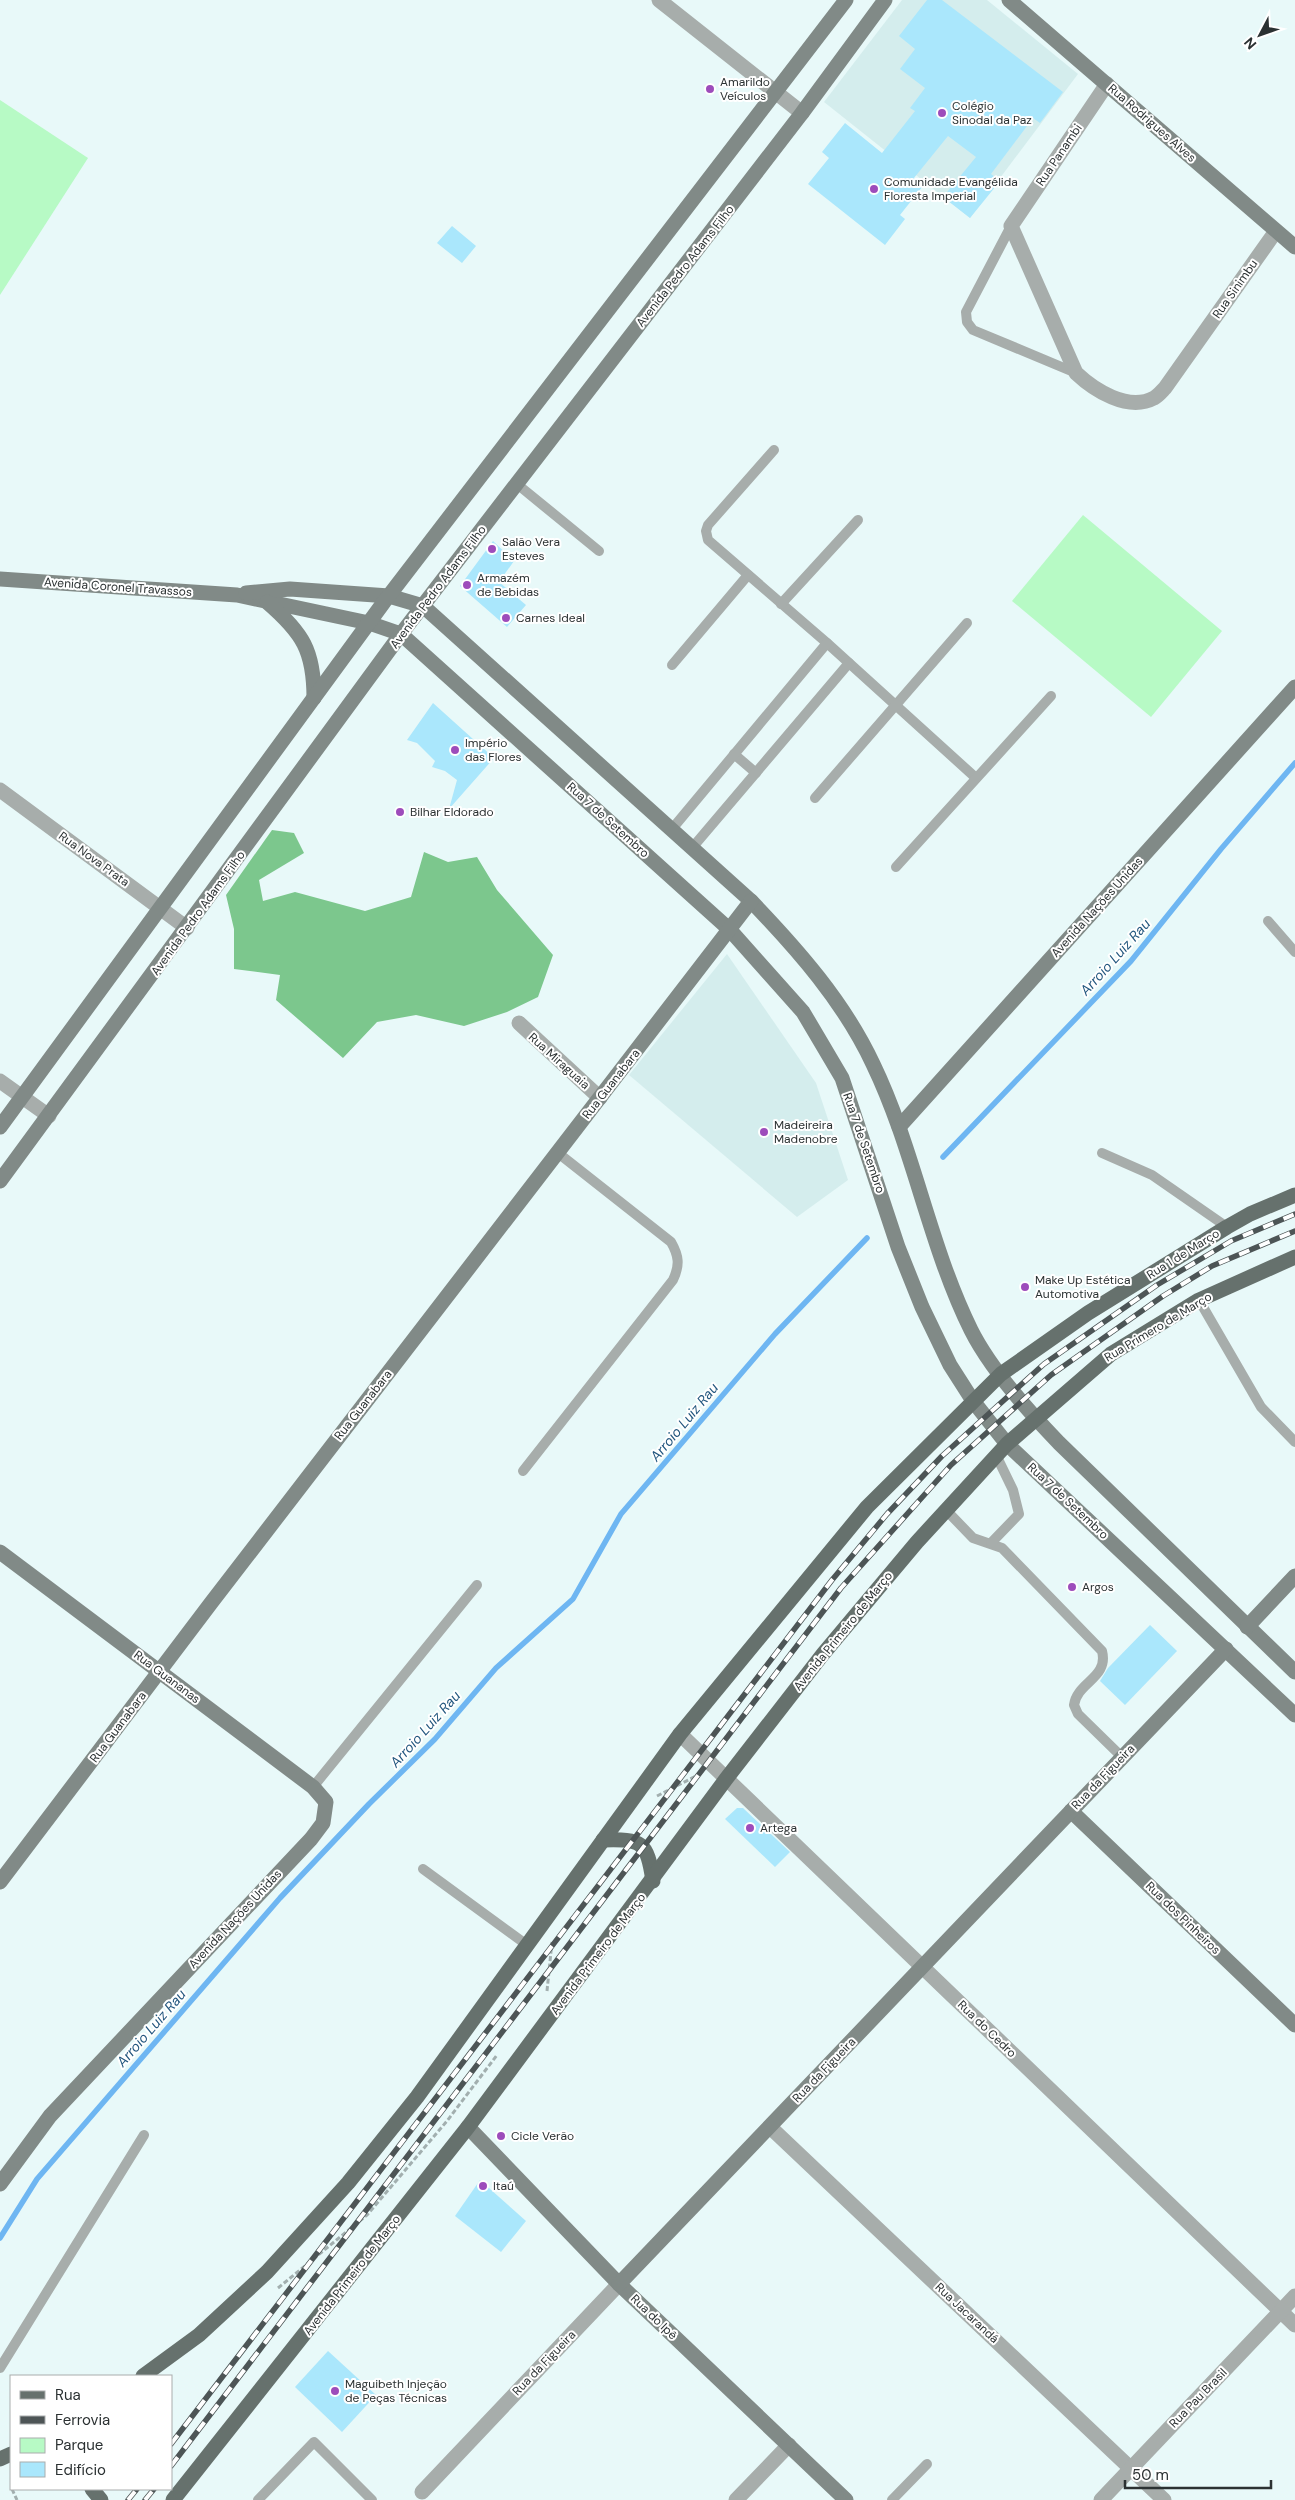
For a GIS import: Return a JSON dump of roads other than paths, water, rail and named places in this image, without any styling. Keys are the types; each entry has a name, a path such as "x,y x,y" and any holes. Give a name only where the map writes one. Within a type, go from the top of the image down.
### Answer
{"main road":[{"path":"0,1127 389,596 846,0"},
{"name":"Avenida Pedro Adams Filho","path":"0,1181 402,634 802,113 885,0"},
{"name":"Rua Rodrigues Alves","path":"1009,0 1295,247"},
{"name":"Avenida Coronel Travassos","path":"1,580 237,595 369,623"},
{"name":"Avenida Coronel Travassos","path":"237,595 259,590 290,589 389,596"},
{"path":"389,596 423,606 751,901 787,938 831,992 873,1063 899,1127 928,1220 968,1322 984,1352 1035,1418 1295,1672"},
{"path":"266,601 286,618 308,649 314,670 314,698"},
{"name":"Rua 7 de Setembro","path":"369,623 402,634 730,930 764,965 803,1012 842,1078 898,1247 922,1307 950,1365 1001,1450 1226,1649 1295,1715"},
{"name":"Avenida Nações Unidas","path":"899,1127 1295,687"},
{"name":"Rua Guanabara","path":"0,1882 751,901"},
{"name":"Rua 1 de Março","path":"1001,1374 1088,1313 1227,1227 1250,1214 1295,1195"},
{"name":"Rua Primero de Março","path":"1035,1418 1111,1354 1199,1300 1295,1258"},
{"path":"144,2375 199,2335 267,2272 348,2183 417,2097 680,1734 867,1507 1001,1374"},
{"name":"Avenida Primeiro de Março","path":"173,2500 468,2127 653,1881 726,1779 823,1654 946,1510 1001,1450 1035,1418"},
{"name":"Rua Guananas","path":"0,1552 313,1788 326,1802 326,1808"},
{"path":"1247,1627 1295,1576"},
{"name":"Rua da Figueira","path":"619,2284 1226,1649"},
{"name":"Avenida Nações Unidas","path":"0,2184 50,2116 311,1839 322,1823 326,1808"},
{"name":"Rua dos Pinheiros","path":"1071,1811 1295,2025"},
{"path":"603,1840 628,1839 638,1844 650,1858 653,1881"},
{"name":"Rua do Ipê","path":"468,2127 619,2284 846,2500"},
{"path":"93,2490 101,2500"}],"street":[{"path":"658,0 802,113"},
{"name":"Rua Panambi","path":"1011,226 1107,84"},
{"path":"1011,226 1076,373"},
{"name":"Rua Sinimbu","path":"1076,373 1090,386 1110,396 1139,403 1155,398 1194,348 1276,231"},
{"name":"Rua Nova Prata","path":"0,790 187,928"},
{"name":"Rua Miraguaia","path":"518,1023 600,1098"},
{"path":"0,1081 49,1116"},
{"name":"Rua do Cedro","path":"680,1734 1295,2324"},
{"name":"Rua Jacarandá","path":"770,2126 1164,2500"},
{"name":"Rua da Figueira","path":"422,2492 619,2284"},
{"name":"Rua Pau Brasil","path":"1101,2500 1295,2296"},
{"path":"736,2500 788,2445"}],"lane":[{"path":"1011,226 966,312 967,322 973,330 1076,373"},
{"path":"774,450 708,525 706,531 708,540 849,663 976,778"},
{"path":"517,484 599,551"},
{"path":"781,604 858,520"},
{"path":"672,665 748,575"},
{"path":"815,798 967,623"},
{"path":"672,830 827,644"},
{"path":"692,848 849,663"},
{"path":"896,867 1051,696"},
{"path":"734,754 756,773"},
{"path":"1268,921 1295,952"},
{"path":"523,1471 673,1280 678,1270 679,1259 671,1242 558,1153"},
{"path":"1102,1153 1152,1175 1227,1227"},
{"path":"1199,1300 1261,1407 1295,1442"},
{"path":"991,1543 1019,1514 1001,1450"},
{"path":"946,1510 974,1538 1002,1548 1102,1651 1104,1663 1100,1672 1076,1696 1074,1705 1078,1714 1122,1757"},
{"path":"313,1788 477,1586"},
{"path":"424,1869 527,1946"},
{"path":"0,2368 144,2135"},
{"path":"258,2500 314,2442 372,2500"},
{"path":"892,2500 927,2464"}],"waterway":[{"name":"Arroio Luiz Rau","path":"943,1157 1131,961 1221,849 1295,763"},
{"name":"Arroio Luiz Rau","path":"0,2238 37,2179 280,1898 369,1804 435,1739 496,1668 573,1599 621,1514 775,1334 867,1238"}],"railway":[{"path":"172,2443 832,1580 887,1514 942,1456 1044,1364 1157,1285 1231,1241 1295,1214"},
{"path":"172,2465 841,1588 951,1465 1051,1375 1163,1296 1212,1266 1295,1231"},
{"path":"128,2500 136,2490"},
{"path":"145,2500 153,2490"}],"place":[{"name":"Amarildo Veículos","path":"710,89"},
{"name":"Colégio Sinodal da Paz","path":"942,113"},
{"name":"Comunidade Evangélida Floresta Imperial","path":"874,189"},
{"name":"Salão Vera Esteves","path":"492,549"},
{"name":"Armazém de Bebidas","path":"467,585"},
{"name":"Carnes Ideal","path":"506,618"},
{"name":"Império das Flores","path":"455,750"},
{"name":"Bilhar Eldorado","path":"400,812"},
{"name":"Madeireira Madenobre","path":"764,1132"},
{"name":"Make Up Estética Automotiva","path":"1025,1287"},
{"name":"Argos","path":"1072,1587"},
{"name":"Artega","path":"750,1828"},
{"name":"Cicle Verão","path":"501,2136"},
{"name":"Itaú","path":"483,2186"},
{"name":"Maguibeth Injeção de Peças Técnicas","path":"335,2391"}]}
